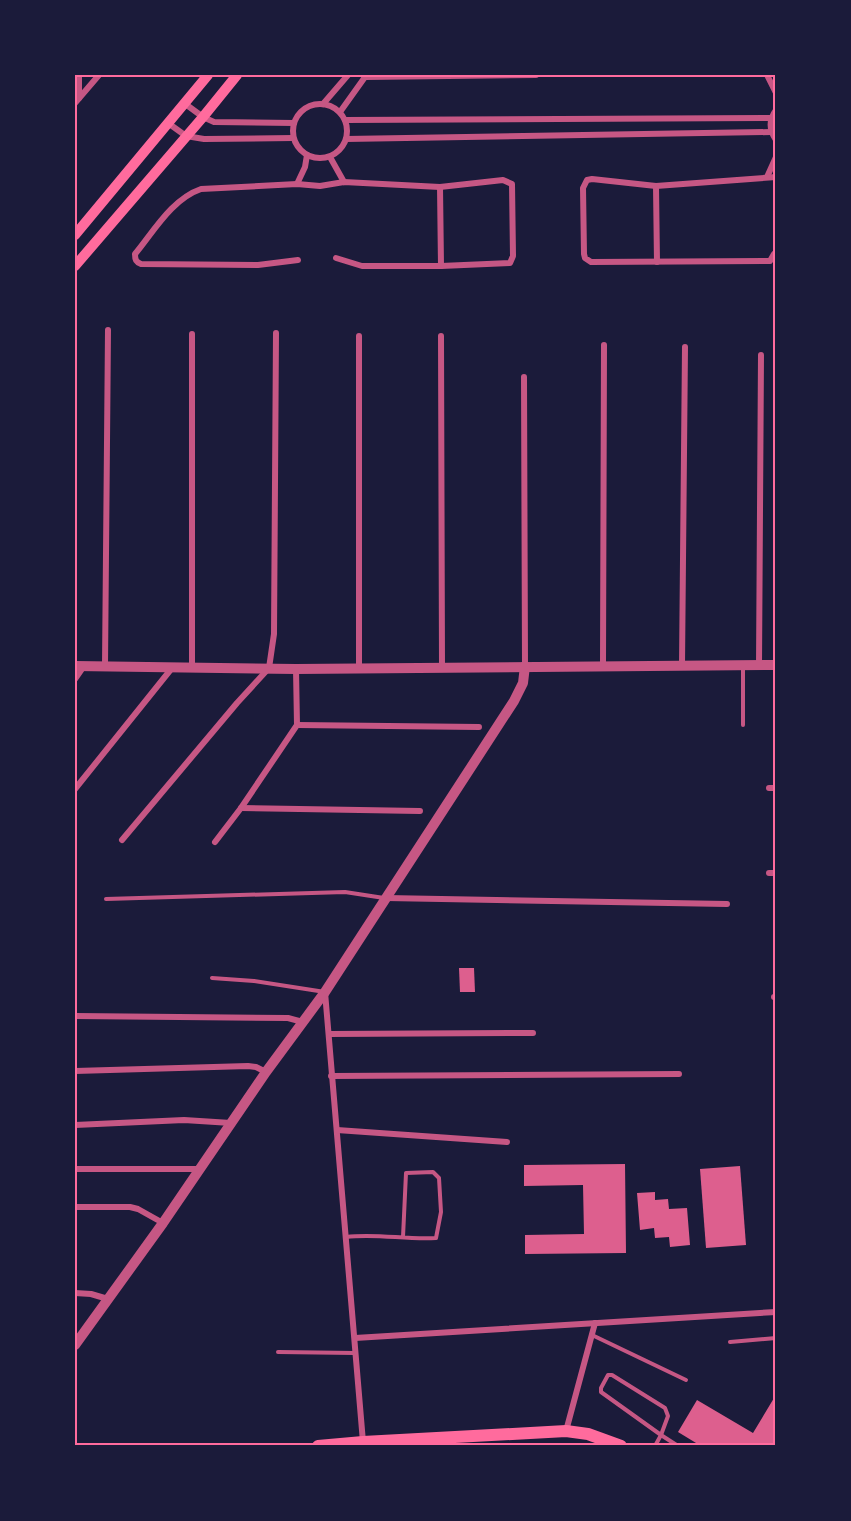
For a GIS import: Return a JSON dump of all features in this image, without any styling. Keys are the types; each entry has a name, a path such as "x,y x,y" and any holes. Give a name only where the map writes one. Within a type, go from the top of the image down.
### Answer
{"main road":[{"path":"75,235 208,75"},
{"path":"75,266 237,75"},
{"path":"318,1446 566,1431 588,1434 621,1446"}],"street":[{"path":"77,101 79,75"},
{"path":"77,101 99,75"},
{"path":"323,104 348,75"},
{"path":"340,112 364,76 536,75"},
{"path":"767,75 776,93"},
{"path":"184,104 203,117 220,123 294,123"},
{"path":"314,104 323,104 332,106 340,112 347,129 346,139 337,153 330,157 315,158 307,155 296,145 293,138 294,123 298,114 305,108 314,104"},
{"path":"776,110 771,118 771,132 776,140"},
{"path":"345,120 771,118"},
{"path":"168,123 186,136 204,139 293,138"},
{"path":"346,139 771,132"},
{"path":"297,184 307,155"},
{"path":"330,157 344,182"},
{"path":"767,177 776,157"},
{"path":"774,254 770,261 591,262 585,258 583,188 587,180 592,179 656,186 776,177"},
{"path":"298,260 258,265 153,265 141,264 135,258 135,254 178,202 201,189 297,184 320,186 344,182 440,187 503,180 512,184 513,256 510,263 362,266 336,258"},
{"path":"656,186 657,262"},
{"path":"440,187 441,266"},
{"path":"105,666 108,330"},
{"path":"122,840 269,668 274,634 276,333"},
{"path":"192,334 192,668"},
{"path":"359,336 359,668"},
{"path":"441,336 442,668"},
{"path":"603,665 604,345"},
{"path":"682,665 685,347"},
{"path":"759,665 762,355"},
{"path":"75,1345 163,1223 266,1072 325,992 514,701 523,683 525,666 524,377"},
{"path":"75,679 79,666 296,669 776,665"},
{"path":"75,789 172,668"},
{"path":"215,842 297,725 296,669"},
{"path":"297,725 479,727"},
{"path":"241,808 420,811"},
{"path":"386,898 727,904"},
{"path":"325,992 364,1444"},
{"path":"75,1016 288,1018 304,1022"},
{"path":"329,1034 534,1033"},
{"path":"75,1071 248,1066 266,1072"},
{"path":"331,1076 680,1074"},
{"path":"75,1125 184,1120 231,1123"},
{"path":"337,1130 507,1142"},
{"path":"75,1169 199,1169"},
{"path":"75,1207 130,1207 163,1223"},
{"path":"75,1293 91,1294 108,1299"},
{"path":"355,1338 776,1312"},
{"path":"566,1431 595,1323"}],"lane":[{"path":"743,665 743,726"},
{"path":"106,899 345,892 386,898"},
{"path":"212,978 263,982 325,992"},
{"path":"346,1237 365,1234 403,1237 436,1238 441,1212 440,1178 433,1172 406,1173 403,1237"},
{"path":"592,1335 686,1380"},
{"path":"730,1342 776,1338"},
{"path":"278,1352 356,1353"},
{"path":"655,1446 661,1435 668,1416 665,1408 612,1375 606,1376 601,1388 603,1395 661,1435 678,1446"}],"building":[{"path":"459,968 474,968 475,992 460,992"},
{"path":"625,1164 626,1253 525,1254 525,1235 584,1234 583,1185 524,1186 524,1165"},
{"path":"740,1166 746,1245 706,1248 700,1169"},
{"path":"655,1192 655,1200 668,1199 669,1209 687,1208 690,1245 670,1247 669,1237 655,1238 654,1228 640,1230 637,1193"},
{"path":"774,1398 776,1399 776,1446 701,1446 678,1432 697,1400 753,1433"}]}
